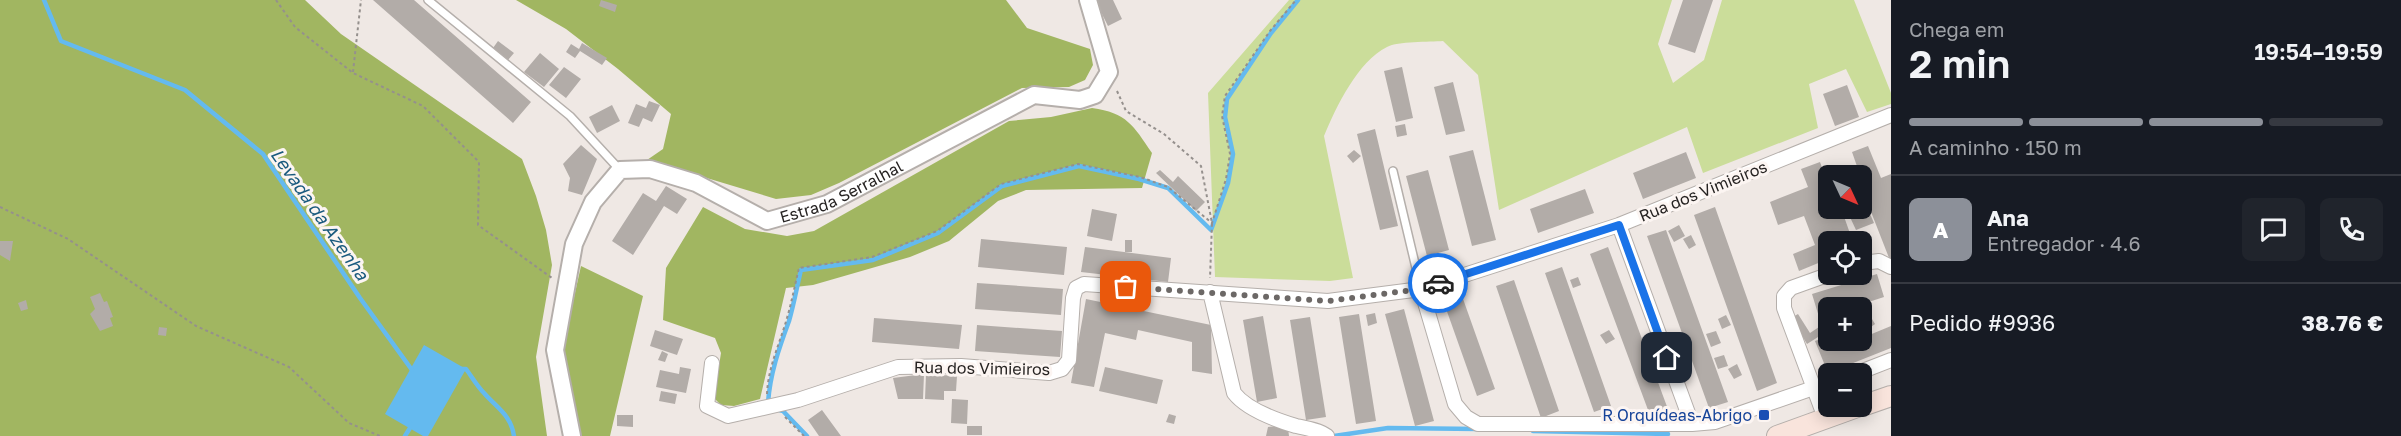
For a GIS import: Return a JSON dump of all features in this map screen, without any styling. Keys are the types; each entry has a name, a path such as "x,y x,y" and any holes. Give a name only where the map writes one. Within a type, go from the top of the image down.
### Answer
{"main road":[{"path":"1872,402 1891,396"},
{"path":"1777,436 1828,417"}],"street":[{"path":"1088,0 1108,72"},
{"name":"Estrada Serralhal","path":"620,170 650,169 696,183 767,221 827,204 1034,95 1080,100 1095,95 1108,72"},
{"name":"Rua dos Vimieiros","path":"712,363 707,406 728,416 798,400 898,367 961,366 1049,373 1062,369 1069,360 1073,298 1076,288 1084,284 1328,301 1421,289 1619,225 1891,115"},
{"path":"572,436 555,350 566,287 574,244 593,202 620,170"},
{"path":"1619,225 1692,424"},
{"path":"1872,262 1879,261 1891,267"},
{"path":"1818,278 1791,288 1784,296 1784,308 1825,418"},
{"path":"1421,289 1455,404 1466,417 1478,424 1692,424 1715,422 1818,387"},
{"path":"1210,292 1234,393 1250,407 1326,435"},
{"path":"1872,367 1891,360"}],"lane":[{"path":"428,0 570,116 620,170"},
{"path":"1393,171 1421,289"}],"path":[{"path":"276,0 295,27 353,73 423,106 478,162 478,225 566,287"},
{"path":"353,73 361,0"},
{"path":"1212,223 1226,179 1230,154 1222,116 1225,96 1270,31 1296,0"},
{"path":"1108,72 1126,111 1164,134 1201,166 1212,223 1210,292"},
{"path":"766,400 767,383 787,318 799,268 872,257 937,231 1001,184 1078,164 1140,177 1168,187 1212,223"},
{"path":"0,207 68,239 196,326 289,366 349,423 380,436"},
{"path":"782,413 804,436"}],"green space":[{"path":"0,0 305,0 341,34 522,159 546,230 552,265 536,357 547,436 0,436"},
{"path":"516,0 1006,0 1027,28 1090,49 1093,65 1085,80 1069,87 1022,88 839,183 811,195 776,199 647,160 663,149 671,114 566,29"},
{"path":"1289,0 1672,0 1658,44 1673,83 1704,60 1722,0 1854,0 1891,93 1891,104 1867,112 1846,69 1809,84 1818,128 1703,173 1687,127 1499,210 1478,75 1443,41 1392,45 1376,54 1357,74 1324,136 1353,278 1330,281 1215,277 1208,93"},
{"path":"1092,108 1113,113 1128,122 1152,153 1142,188 1026,190 998,201 949,241 910,257 813,285 786,288 760,399 734,406 721,405 714,398 721,353 715,338 663,320 666,268 703,207 745,229 787,236 814,231 1009,121 1051,117"},
{"path":"581,266 643,296 610,436 581,436 562,351"}],"water":[{"path":"424,345 466,369 428,436 423,436 385,414"}],"building":[{"path":"373,0 414,0 531,102 513,123"},
{"path":"601,0 617,5 615,12 599,6"},
{"path":"1091,0 1113,0 1122,19 1108,26 1102,14 1099,16"},
{"path":"1683,0 1713,0 1695,53 1668,44"},
{"path":"498,41 514,53 508,60 493,48"},
{"path":"582,43 607,58 602,65 580,51 575,58 566,52 571,44 579,49"},
{"path":"540,53 559,69 544,87 524,72"},
{"path":"564,67 581,79 566,98 549,85"},
{"path":"1402,67 1413,118 1396,122 1384,71"},
{"path":"1453,82 1465,131 1446,135 1434,87"},
{"path":"1847,85 1859,117 1835,126 1823,94"},
{"path":"649,101 660,105 652,122 643,118 639,127 628,123 636,104 646,108"},
{"path":"612,105 620,121 597,133 589,117"},
{"path":"1405,124 1407,135 1397,137 1395,126"},
{"path":"1375,129 1398,226 1380,230 1357,134"},
{"path":"581,145 597,159 582,195 568,191 570,178 563,164"},
{"path":"1868,146 1881,178 1891,174 1891,263 1872,214 1872,165 1857,165 1852,152"},
{"path":"1354,150 1361,156 1353,163 1347,156"},
{"path":"1473,150 1496,240 1472,246 1449,156"},
{"path":"1686,152 1696,178 1643,199 1633,173"},
{"path":"1820,162 1821,165 1818,165 1818,219 1845,219 1849,231 1818,231 1818,263 1799,271 1793,254 1815,245 1804,216 1778,225 1770,202 1808,187 1801,169"},
{"path":"1160,170 1173,182 1178,176 1205,202 1196,211 1156,173"},
{"path":"1428,170 1449,250 1427,256 1406,176"},
{"path":"666,186 687,199 677,214 664,206 633,255 612,241 643,193 656,201"},
{"path":"1585,189 1594,213 1538,233 1530,209"},
{"path":"1715,207 1777,383 1757,391 1694,215"},
{"path":"1092,209 1117,214 1112,241 1087,236"},
{"path":"1872,218 1874,223 1856,230 1851,219"},
{"path":"1679,225 1685,236 1674,242 1668,231"},
{"path":"1666,230 1728,402 1709,408 1647,236"},
{"path":"1691,235 1696,245 1689,249 1683,239"},
{"path":"981,239 1067,247 1064,275 978,267"},
{"path":"1125,240 1132,240 1132,252 1125,252"},
{"path":"0,241 13,241 10,261 0,255"},
{"path":"1085,247 1171,258 1168,282 1081,272"},
{"path":"1608,247 1669,412 1651,418 1590,254"},
{"path":"1562,267 1611,406 1594,412 1545,273"},
{"path":"1877,274 1884,297 1872,301 1872,297 1818,297 1818,314 1812,294 1841,285 1872,285 1872,276"},
{"path":"1578,277 1581,285 1573,288 1570,280"},
{"path":"1514,280 1559,411 1541,418 1496,286"},
{"path":"977,283 1063,289 1061,315 975,309"},
{"path":"100,293 104,302 107,301 113,317 110,318 113,326 100,331 90,314 95,309 90,297"},
{"path":"1462,296 1495,389 1477,396 1444,303"},
{"path":"1086,299 1211,325 1212,374 1192,371 1192,342 1138,330 1136,340 1105,333 1094,387 1071,383"},
{"path":"26,300 28,309 21,311 18,303"},
{"path":"1404,309 1434,421 1415,426 1385,314"},
{"path":"1375,313 1377,323 1368,326 1366,315"},
{"path":"1359,314 1376,421 1356,424 1339,317"},
{"path":"1798,314 1810,333 1818,328 1818,337 1807,344 1791,318"},
{"path":"1726,315 1731,325 1722,329 1718,319"},
{"path":"1263,316 1277,398 1257,402 1243,320"},
{"path":"1310,317 1326,417 1306,420 1290,320"},
{"path":"874,318 962,325 959,349 872,342"},
{"path":"977,325 1062,331 1060,357 975,351"},
{"path":"1891,326 1891,348 1853,363 1824,363 1819,351 1872,351 1872,334"},
{"path":"159,327 167,328 166,336 158,335"},
{"path":"655,330 683,339 677,355 650,346"},
{"path":"1609,330 1615,339 1606,344 1600,335"},
{"path":"1716,331 1721,343 1711,347 1706,334"},
{"path":"662,351 668,354 665,362 658,360"},
{"path":"1724,355 1728,366 1718,369 1714,358"},
{"path":"1737,364 1742,375 1734,379 1728,369"},
{"path":"680,367 691,369 686,393 656,387 660,370 679,374"},
{"path":"1105,367 1163,380 1157,404 1099,391"},
{"path":"924,374 923,399 898,399 893,378"},
{"path":"926,374 957,376 956,391 944,391 944,400 925,399"},
{"path":"661,391 677,394 675,404 659,401"},
{"path":"952,399 968,400 967,424 951,423"},
{"path":"822,410 841,436 819,436 808,420"},
{"path":"1169,414 1176,416 1174,424 1166,422"},
{"path":"617,415 633,415 633,427 617,426"},
{"path":"967,426 982,426 982,435 967,435"},
{"path":"1278,426 1278,428 1288,428 1289,436 1266,436 1268,427"}],"waterway":[{"name":"Levada da Azenha","path":"44,0 61,41 185,90 263,154 360,298 412,370"},
{"path":"768,403 773,371 791,315 801,270 873,260 938,233 1002,186 1079,166 1168,188 1211,230 1228,183 1233,154 1225,117 1227,99 1271,33 1298,0"},
{"path":"460,369 466,369 481,390 503,412 514,436"},
{"path":"776,409 783,411 807,436"},
{"path":"405,436 410,423"},
{"path":"1334,436 1388,428 1479,429"},
{"path":"1533,431 1668,434"}],"way so far":[{"path":"1126,287 1328,301 1421,289 1438,283"}],"place":[{"name":"R Orquídeas-Abrigo","path":"1764,415"}],"route":[{"path":"1438,283 1619,225 1667,358"}]}
